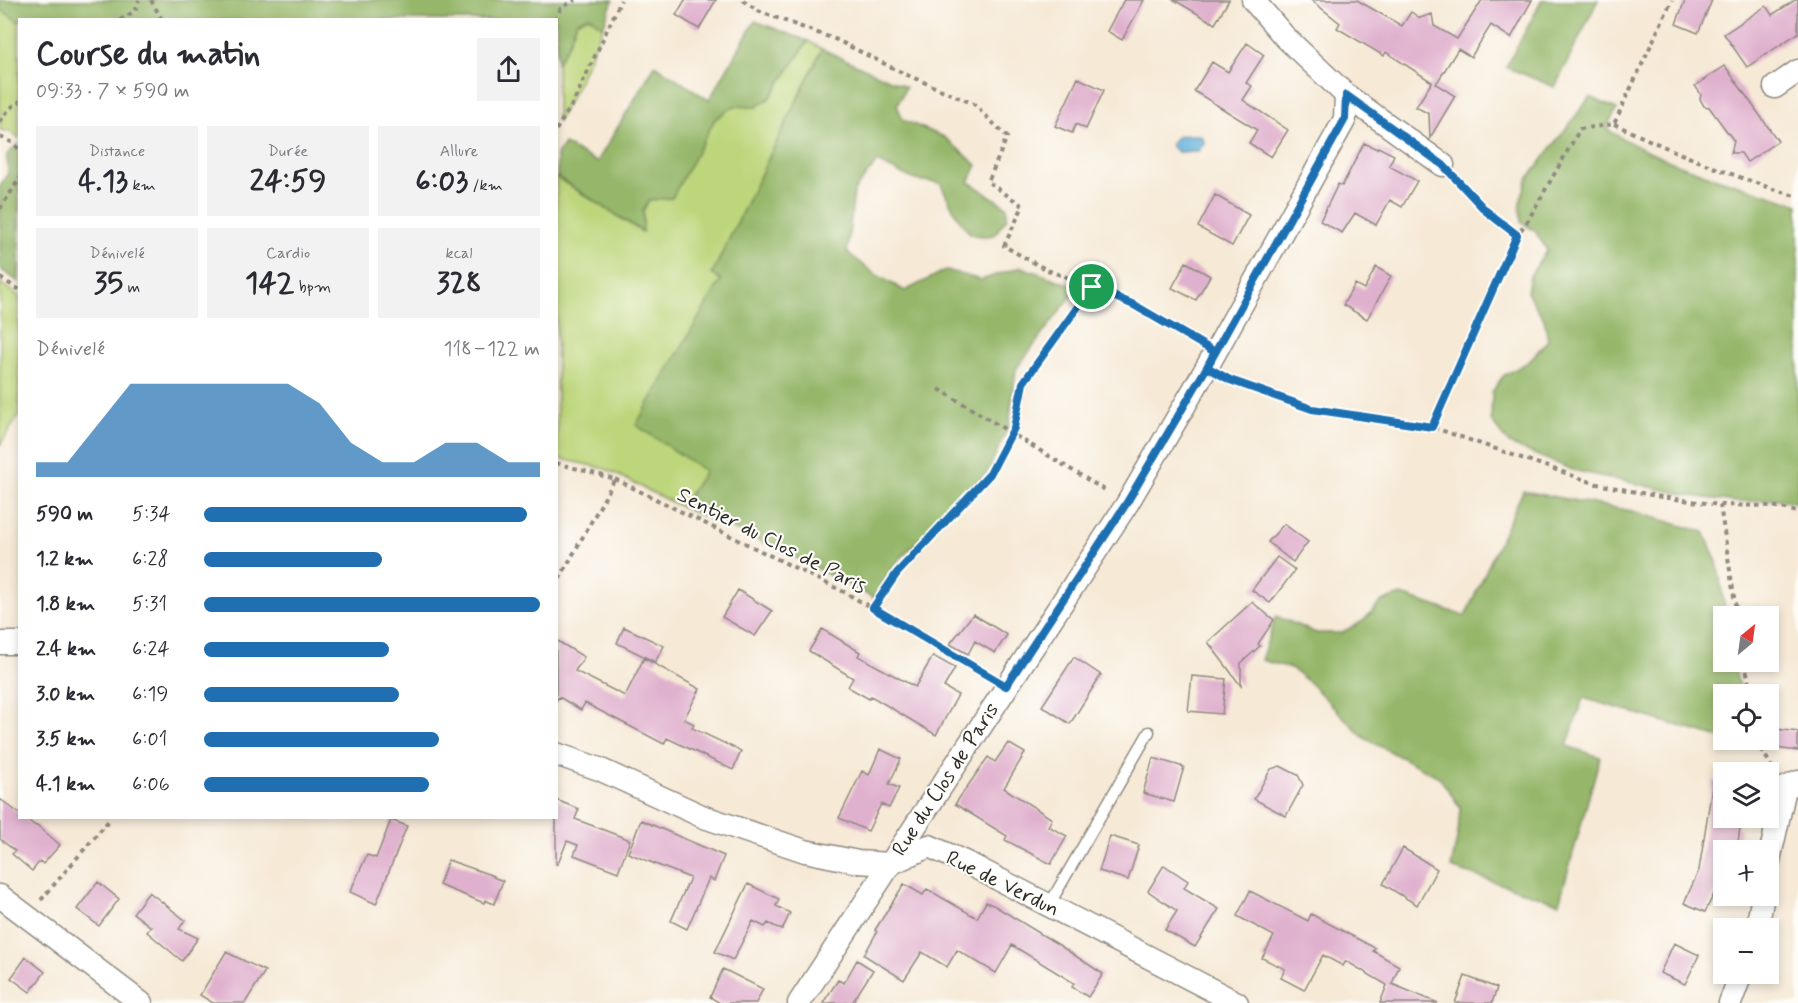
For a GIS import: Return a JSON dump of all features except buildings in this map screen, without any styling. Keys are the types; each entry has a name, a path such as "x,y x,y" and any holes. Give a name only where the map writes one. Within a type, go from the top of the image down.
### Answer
{"street":[{"path":"1253,0 1284,36 1346,95 1443,165"},
{"path":"1774,87 1798,71"},
{"name":"Rue du Clos de Paris","path":"799,1003 1126,504 1211,360 1345,119 1346,95"},
{"path":"0,643 18,643"},
{"name":"Rue de Verdun","path":"558,755 599,769 704,817 805,851 858,862 890,864 929,846 1049,905 1237,1003"},
{"path":"1775,840 1791,785"},
{"path":"0,896 141,1003"},
{"path":"1730,1003 1737,984"}],"lane":[{"path":"1049,905 1149,732"}],"path":[{"path":"123,18 135,10 139,0"},
{"path":"151,0 161,18"},
{"path":"556,18 566,0"},
{"path":"561,8 575,0"},
{"path":"558,127 573,104 620,0"},
{"path":"743,0 758,11 837,40 905,74 974,104 1007,137 988,182 1023,206 1004,246 1047,270 1134,305 1211,360 1230,380 1312,409 1432,427 1597,484 1661,497 1720,505 1773,506 1798,513"},
{"path":"1614,124 1672,0"},
{"path":"0,122 9,109 18,102"},
{"path":"1432,427 1517,235 1527,222 1580,129 1614,124 1676,153 1798,197"},
{"path":"0,137 14,143 18,148"},
{"path":"1443,165 1486,211 1517,235"},
{"path":"0,209 18,181"},
{"path":"0,278 18,289"},
{"path":"873,608 897,573 990,474 1011,434 1023,383 1092,287"},
{"path":"939,389 1126,504"},
{"name":"Sentier du Clos de Paris","path":"558,464 615,479 798,568 873,608 1006,686"},
{"path":"558,581 615,479"},
{"path":"1720,505 1735,606"},
{"path":"1763,750 1791,785"},
{"path":"27,916 110,819"}],"green space":[{"path":"0,0 613,0 603,27 589,16 577,21 568,45 558,61 558,18 18,18 18,21 0,9"},
{"path":"1542,0 1598,0 1555,87 1506,67"},
{"path":"0,9 18,21 18,137 10,132 0,130"},
{"path":"589,16 603,27 577,86 558,121 558,61 568,45 577,21"},
{"path":"755,21 808,41 770,98 756,107 734,106 715,119 672,198 649,200 643,211 643,232 558,178 558,153 564,144 597,162 655,65 709,100"},
{"path":"808,41 822,49 712,274 722,280 637,425 706,471 681,507 606,469 558,458 558,178 642,232 643,211 649,200 672,197 715,119 734,106 756,107 770,98"},
{"path":"822,49 906,87 897,105 903,120 944,137 977,165 969,182 1007,207 1007,218 994,235 972,234 962,224 940,183 915,180 877,162 854,191 847,252 875,274 905,291 946,270 981,280 1021,267 1078,287 1016,369 1009,425 988,471 894,565 874,598 777,548 681,507 705,471 636,425 721,280 712,274"},
{"path":"1590,97 1617,109 1606,128 1627,141 1674,163 1798,204 1798,503 1779,499 1735,502 1692,496 1573,470 1509,444 1491,421 1492,392 1503,376 1528,362 1548,340 1544,319 1527,292 1530,276 1547,250 1535,231 1521,222 1520,202 1527,180"},
{"path":"18,145 18,281 0,269 0,186 8,173 7,154"},
{"path":"0,283 18,295 18,417 0,445"},
{"path":"1523,491 1632,511 1704,532 1717,562 1724,606 1713,606 1713,672 1736,672 1738,684 1713,684 1713,736 1583,698 1567,746 1600,757 1559,903 1451,868 1458,834 1460,807 1439,777 1364,738 1311,684 1291,668 1261,660 1276,616 1316,633 1341,633 1363,621 1382,601 1402,595 1465,616"}],"water":[{"path":"1198,135 1203,138 1204,143 1198,151 1178,152 1171,146 1178,137"}],"route":[{"path":"1092,287 1023,383 1014,428 990,474 897,573 873,608 1006,686 1126,504 1207,367 1345,119 1346,95 1443,165 1486,211 1517,235 1432,427 1312,409 1230,380 1207,367 1215,352 1134,305 1092,287"}]}
